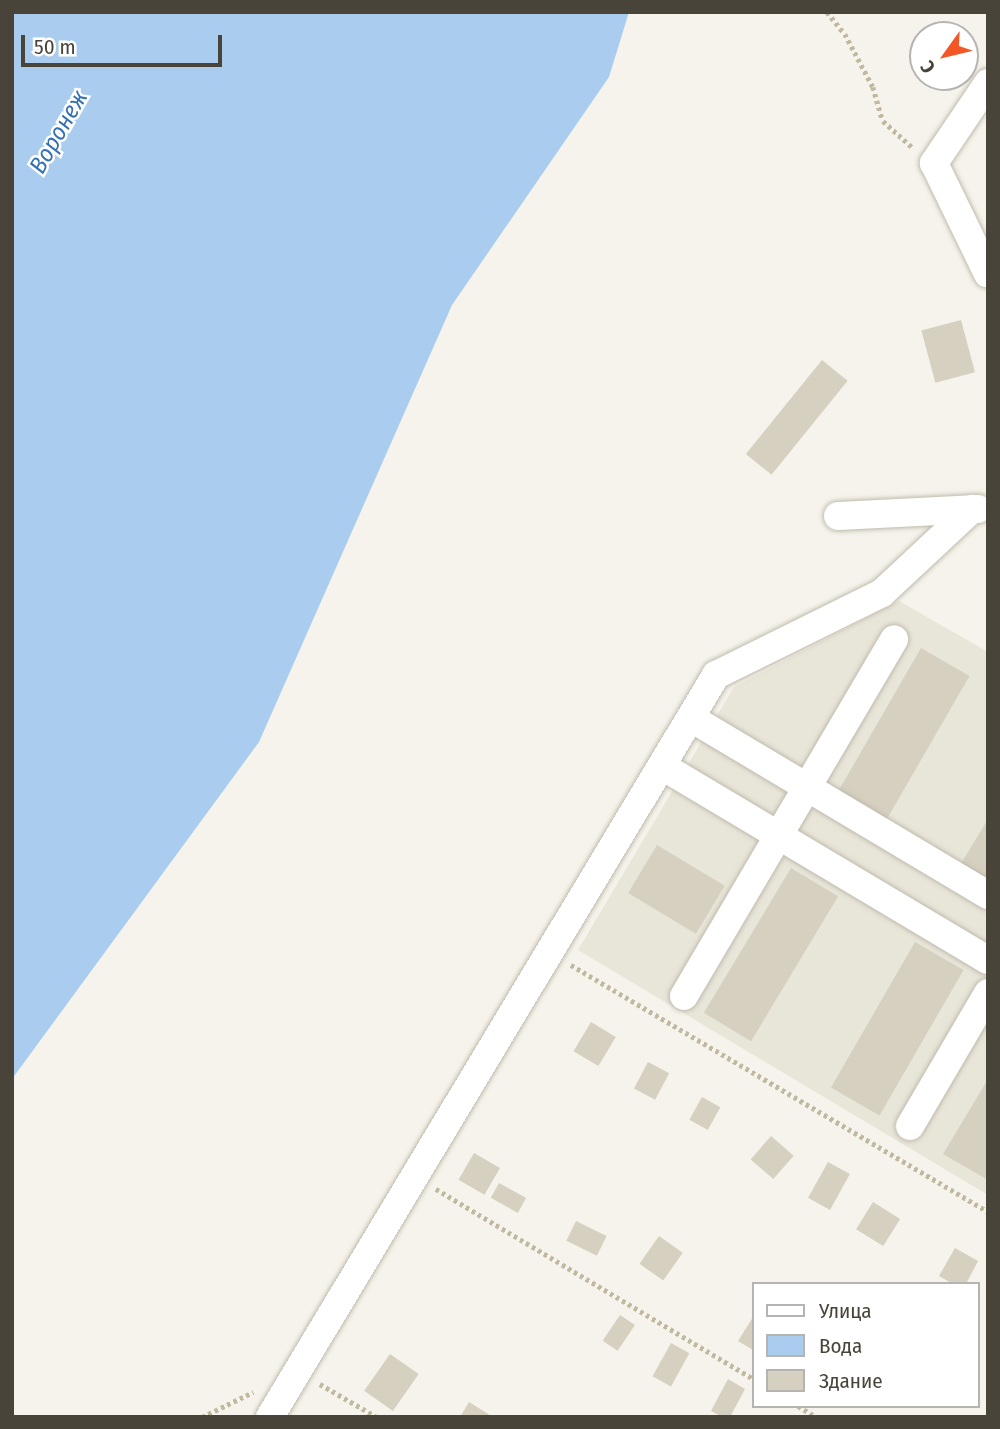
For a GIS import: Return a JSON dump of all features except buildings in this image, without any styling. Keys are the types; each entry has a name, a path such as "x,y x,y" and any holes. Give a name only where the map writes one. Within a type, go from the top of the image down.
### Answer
{"street":[{"path":"988,83 934,163 988,274"},
{"path":"838,516 980,509"},
{"path":"270,1417 716,675 882,593 980,509"},
{"path":"684,996 894,639"},
{"path":"691,718 988,895"},
{"path":"662,766 988,960"},
{"path":"911,1126 988,993"}],"path":[{"path":"827,12 862,66 883,121 934,163"},
{"path":"549,952 988,1212"},
{"path":"415,1176 752,1378"},
{"path":"298,1371 377,1417"}],"shaded area":[{"path":"899,601 988,652 988,1195 578,950 734,687"}],"water":[{"name":"Воронеж","path":"12,12 629,12 609,77 452,305 259,742 12,1079"}]}
